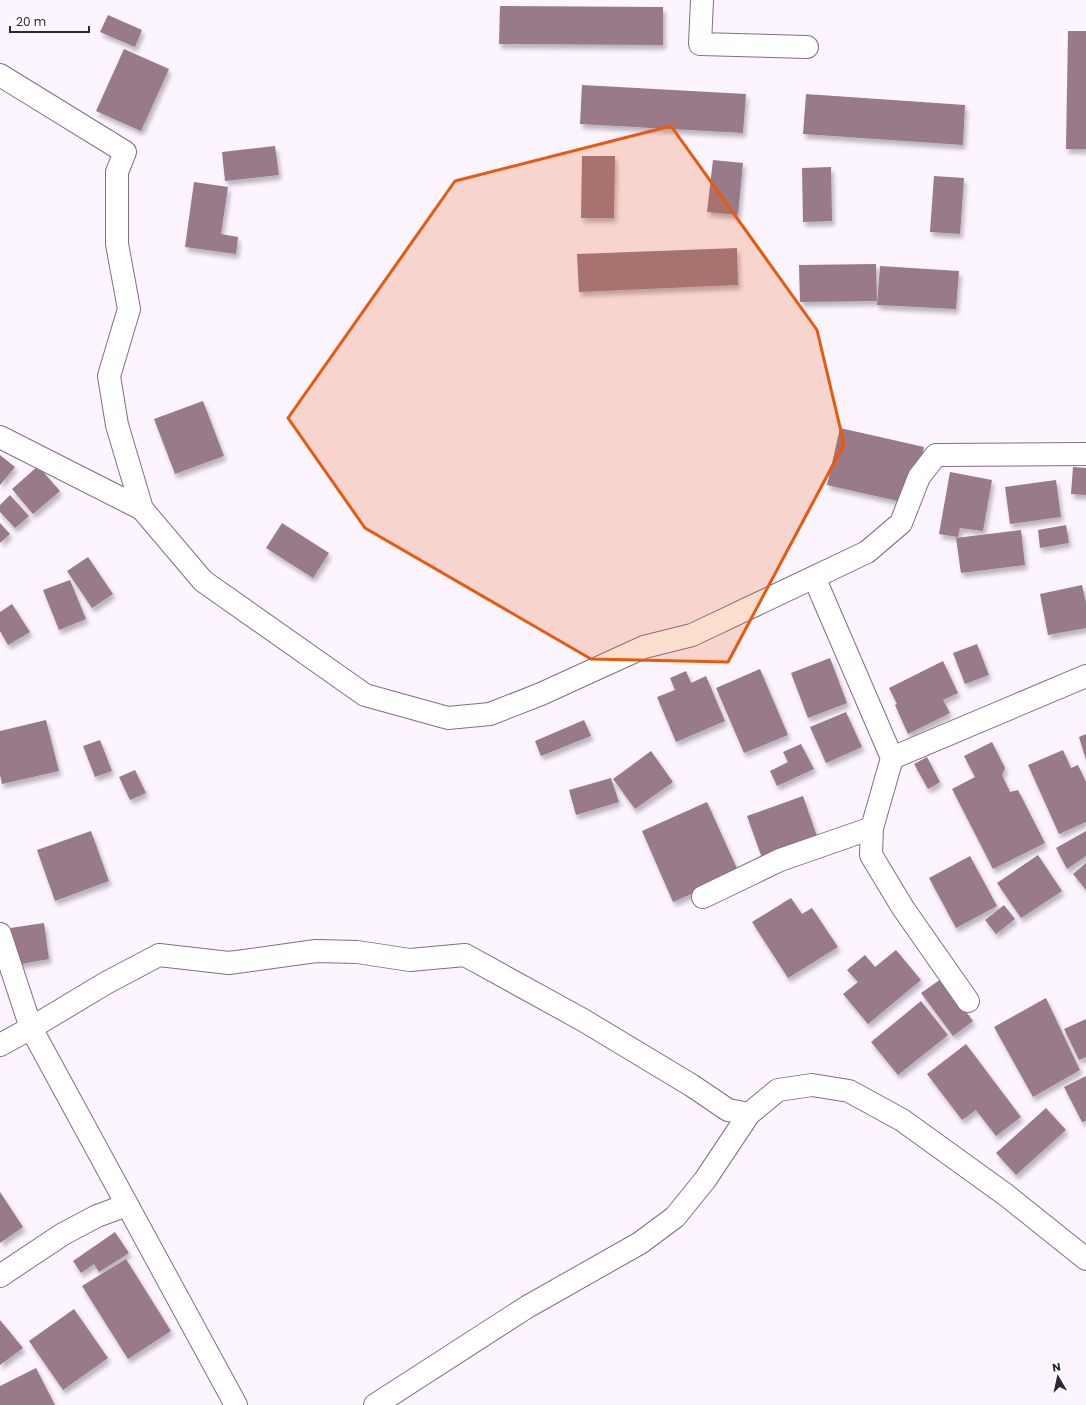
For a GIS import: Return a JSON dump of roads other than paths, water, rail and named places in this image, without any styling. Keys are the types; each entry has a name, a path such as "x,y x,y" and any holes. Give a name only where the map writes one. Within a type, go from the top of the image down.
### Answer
{"street":[{"path":"702,0 700,44 807,47"},
{"path":"0,75 125,152 117,172 117,244 130,309 109,376 117,425 142,509"},
{"path":"0,437 142,509 203,581 365,695 448,718 490,714 541,694 644,647 692,635 867,552 901,524 919,477 936,455 1086,454"},
{"path":"814,577 892,758 872,828 871,855 903,908 968,1001"},
{"path":"892,758 1086,676"},
{"path":"703,897 780,860 872,828"},
{"path":"0,934 31,1028 236,1405"},
{"path":"2,1041 31,1028 106,983 160,956 229,963 316,951 357,952 410,960 465,955 583,1020 691,1085 728,1110 749,1114"},
{"path":"375,1405 528,1307 640,1243 675,1217 705,1180 749,1114 778,1090 812,1085 849,1091 902,1120 1006,1195 1086,1259"},
{"path":"0,1276 63,1234 97,1216 128,1206"}]}
